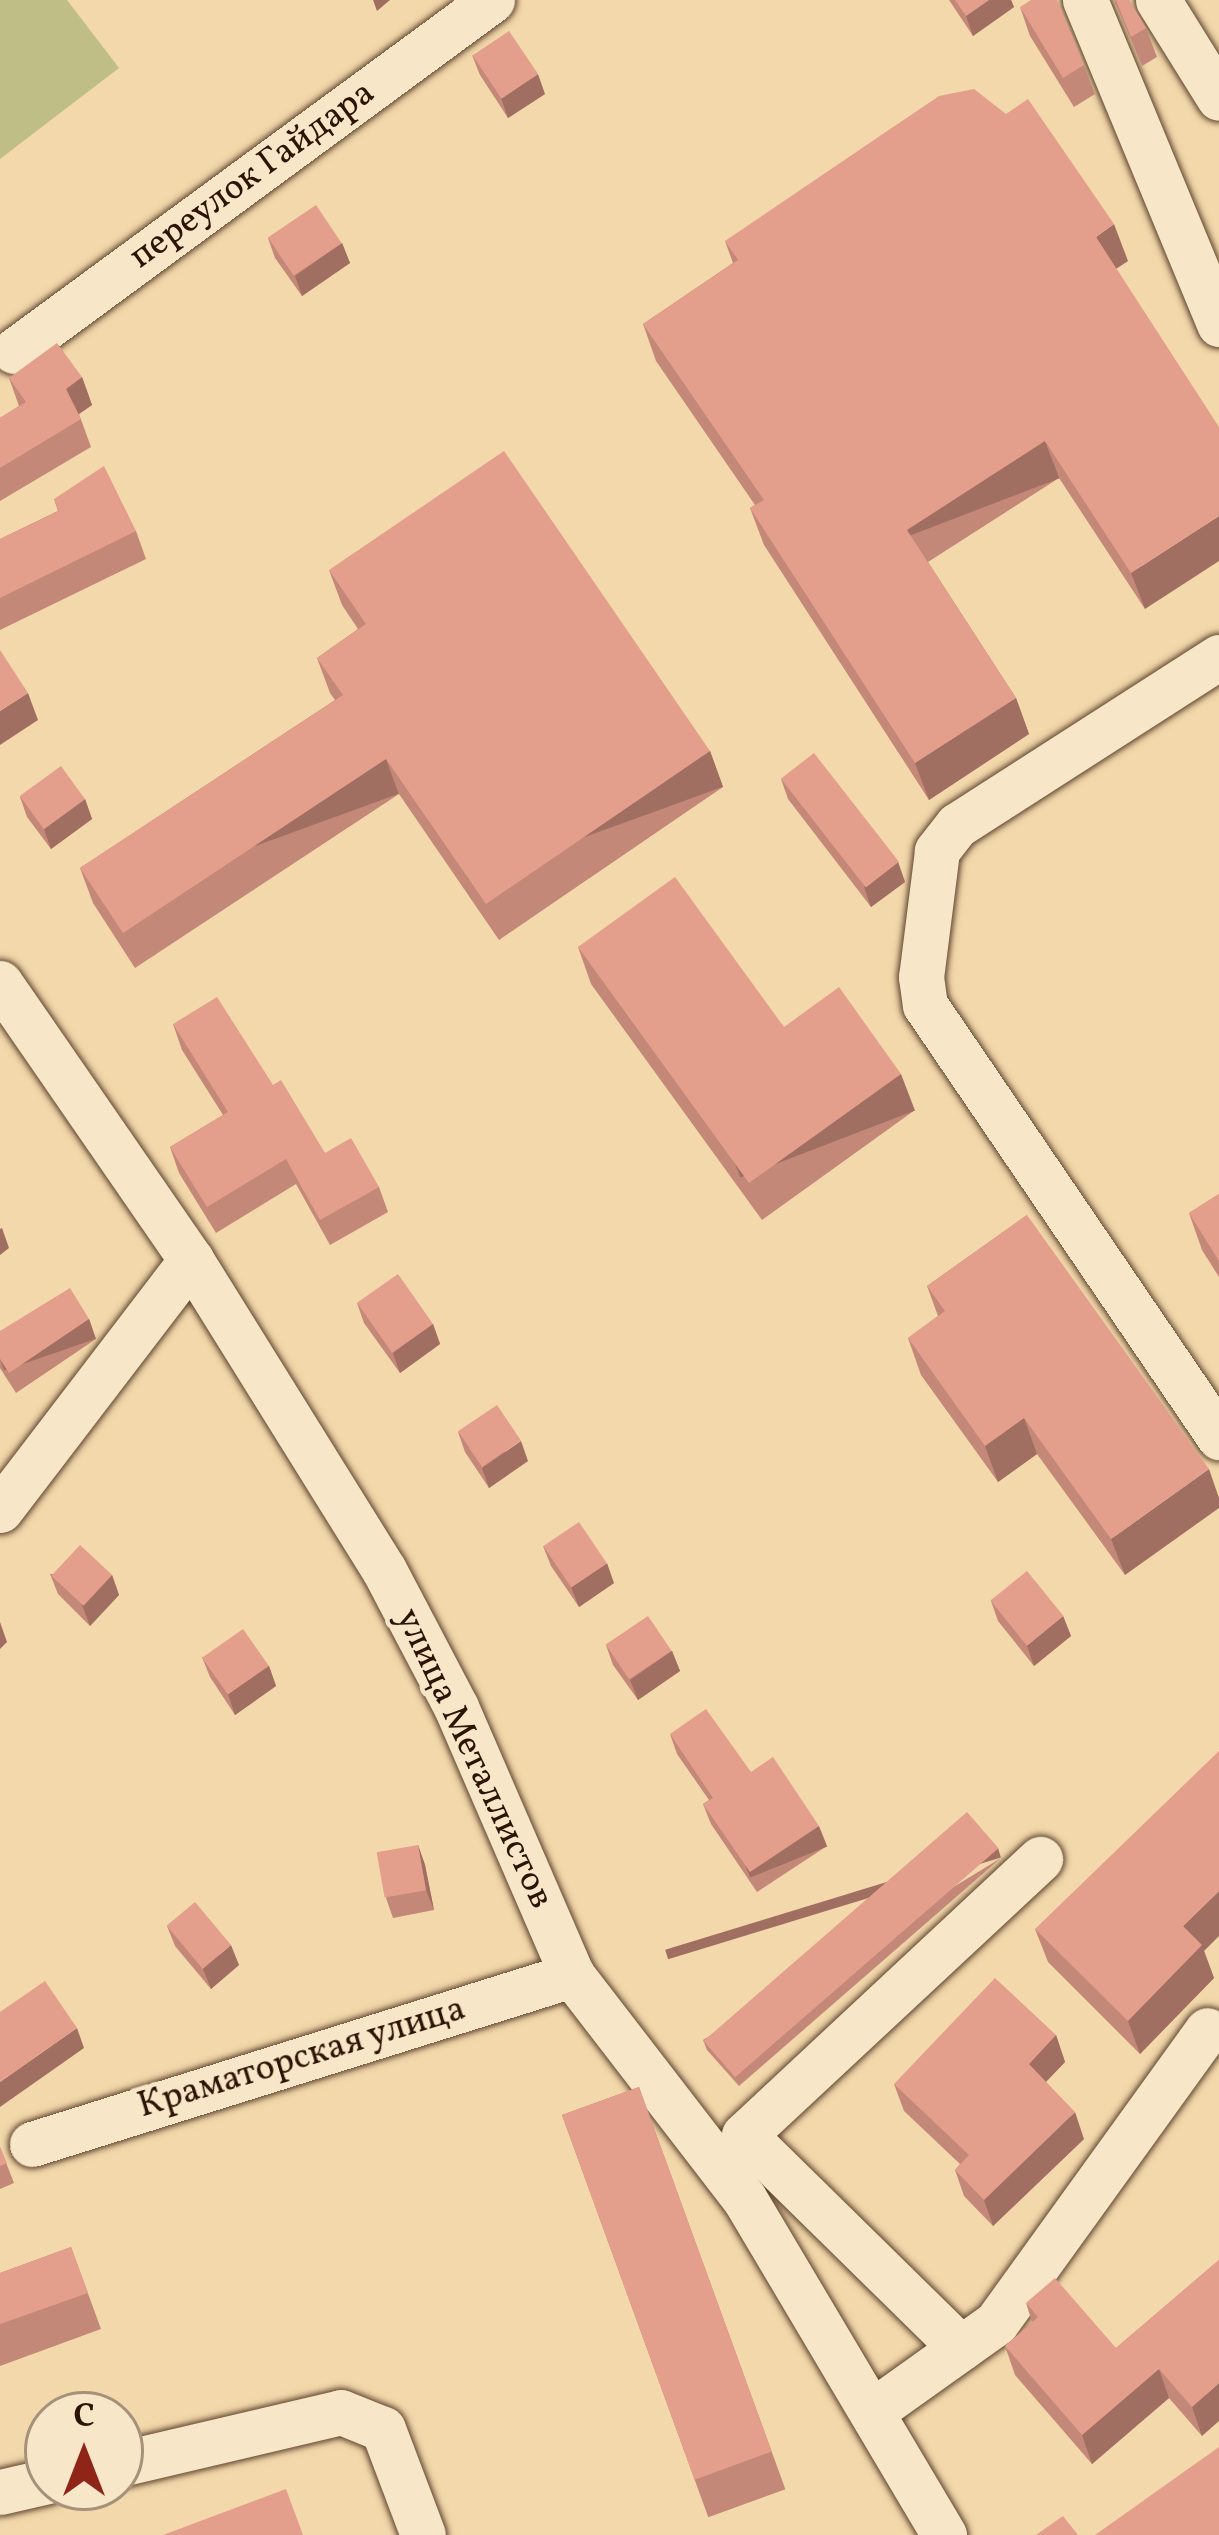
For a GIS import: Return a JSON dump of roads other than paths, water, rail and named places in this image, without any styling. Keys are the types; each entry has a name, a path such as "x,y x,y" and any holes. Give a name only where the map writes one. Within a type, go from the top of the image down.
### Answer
{"street":[{"name":"переулок Гайдара","path":"14,351 492,0"},
{"path":"1085,0 1219,324"},
{"path":"1172,4 1219,98"},
{"path":"1219,657 957,825 937,851 921,977 926,1005 1219,1437"},
{"name":"улица Металлистов","path":"0,982 191,1260 384,1570 456,1706 572,1975 745,2198 944,2535"},
{"path":"0,1510 191,1260"},
{"path":"961,2348 744,2134 1040,1859"},
{"name":"Краматорская улица","path":"32,2144 572,1975"},
{"path":"874,2410 996,2323 1207,2030"},
{"path":"144,2458 341,2412 383,2429 423,2535"}]}
